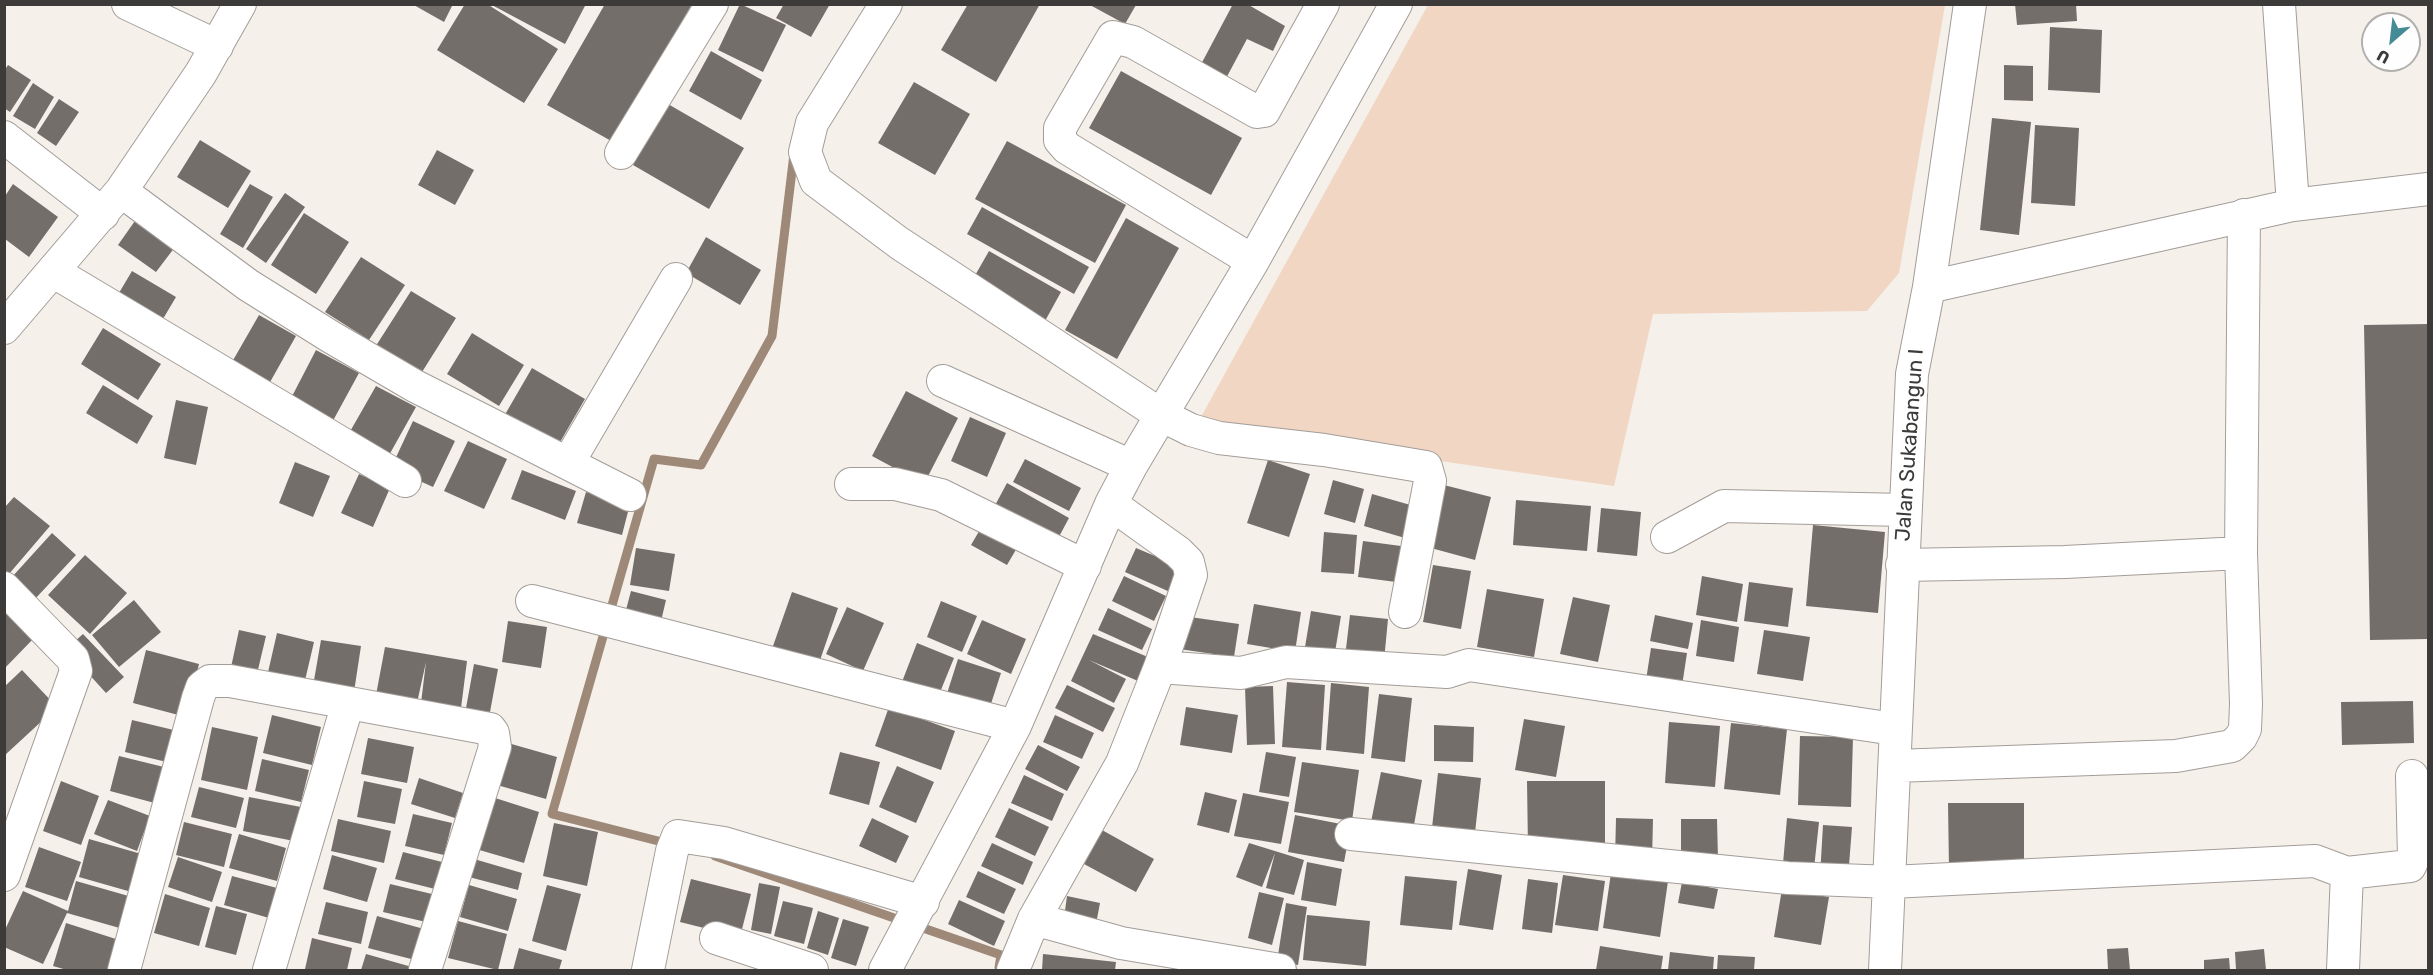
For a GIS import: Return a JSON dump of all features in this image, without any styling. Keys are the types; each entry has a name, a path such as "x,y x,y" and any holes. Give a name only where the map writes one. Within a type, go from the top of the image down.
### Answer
{"street":[{"path":"128,4 217,46"},
{"path":"4,328 112,203 217,46 240,4"},
{"path":"621,153 712,4"},
{"path":"886,4 812,123 805,152 816,181 899,243 1161,415 1197,432 1219,438 1324,450 1426,467 1430,481 1405,612"},
{"path":"1253,261 1068,148 1060,140 1060,128 1113,37 1133,42 1257,112 1264,111 1323,4"},
{"path":"885,970 1015,726 1084,566 1131,466 1253,261 1396,4"},
{"name":"Jalan Sukabangun I","path":"1885,970 1891,882 1894,729 1912,374 1929,287 1970,4"},
{"path":"2280,4 2293,205"},
{"path":"4,137 415,386 630,495"},
{"path":"1929,287 2293,205 2428,189"},
{"path":"1895,766 2176,756 2232,746 2245,729 2241,554 2244,215"},
{"path":"54,272 405,481"},
{"path":"568,463 676,279"},
{"path":"943,381 1131,466"},
{"path":"851,484 895,484 941,495 1084,566"},
{"path":"1012,970 1034,918 1122,763 1160,667 1191,575 1190,568 1178,552 1112,504"},
{"path":"1667,537 1724,506 1905,510"},
{"path":"1902,565 2065,562 2241,554"},
{"path":"4,588 73,659 76,671 4,875"},
{"path":"532,602 1015,726"},
{"path":"1160,667 1241,672 1286,662 1447,672 1469,665 1894,729"},
{"path":"124,970 202,687 210,681 230,681 490,729 496,737 495,747 425,970"},
{"path":"269,970 348,703"},
{"path":"1351,834 1788,878 1891,882 2315,861 2347,873 2410,866 2414,857 2412,776"},
{"path":"648,970 674,844 685,836 724,843 914,919"},
{"path":"2343,970 2347,873"},
{"path":"1034,918 1121,943 1280,970"},
{"path":"716,938 812,970"}],"shaded area":[{"path":"1428,5 1945,5 1899,273 1867,311 1653,314 1614,486 1196,426"}],"building":[{"path":"412,4 453,4 444,22"},
{"path":"465,4 487,4 558,49 524,103 437,50"},
{"path":"490,4 586,4 565,44"},
{"path":"605,4 692,4 613,142 547,105"},
{"path":"740,4 786,25 763,72 718,50"},
{"path":"784,4 830,4 811,37 776,18"},
{"path":"968,4 1040,4 996,82 941,50"},
{"path":"1233,4 1247,4 1285,26 1273,51 1247,39 1223,84 1198,70"},
{"path":"2015,4 2076,4 2077,21 2017,25"},
{"path":"1090,5 1136,5 1125,24"},
{"path":"2050,27 2102,30 2100,93 2048,90"},
{"path":"711,51 762,80 741,120 689,91"},
{"path":"8,65 31,80 10,112 4,108 4,71"},
{"path":"2004,65 2033,66 2033,101 2004,100"},
{"path":"1121,71 1242,138 1211,195 1089,128"},
{"path":"914,82 970,114 935,175 878,143"},
{"path":"33,83 54,97 35,129 13,116"},
{"path":"59,99 79,112 56,146 37,133"},
{"path":"668,104 744,148 709,209 633,165"},
{"path":"1992,118 2031,122 2019,235 1980,230"},
{"path":"2035,125 2079,128 2075,206 2031,203"},
{"path":"200,140 251,171 228,208 177,177"},
{"path":"1007,141 1126,205 1095,263 975,199"},
{"path":"437,150 474,170 455,205 418,185"},
{"path":"13,184 58,217 29,257 5,239 5,196"},
{"path":"250,184 273,197 243,248 220,234"},
{"path":"285,193 305,207 266,263 246,249"},
{"path":"982,207 1089,267 1074,294 967,234"},
{"path":"304,213 349,242 316,294 271,265"},
{"path":"137,218 175,247 156,272 118,245"},
{"path":"1126,218 1179,248 1117,359 1065,330"},
{"path":"706,237 761,270 740,305 686,273"},
{"path":"989,251 1061,292 1045,321 973,279"},
{"path":"361,257 405,285 369,340 325,312"},
{"path":"132,271 176,297 160,324 116,298"},
{"path":"411,291 456,318 417,380 372,352"},
{"path":"259,315 296,336 265,391 228,369"},
{"path":"2428,324 2428,639 2370,640 2364,325"},
{"path":"103,328 161,364 138,400 81,364"},
{"path":"472,333 524,365 499,406 447,374"},
{"path":"316,350 359,373 329,428 287,406"},
{"path":"532,368 585,399 556,449 503,418"},
{"path":"103,385 153,416 137,444 86,413"},
{"path":"376,386 416,407 388,457 348,435"},
{"path":"906,391 958,418 924,484 872,456"},
{"path":"176,400 208,407 196,465 164,458"},
{"path":"970,417 1006,433 987,477 951,461"},
{"path":"413,421 455,441 433,487 391,468"},
{"path":"468,441 507,459 484,509 444,491"},
{"path":"1025,459 1081,488 1069,511 1013,482"},
{"path":"1268,460 1310,474 1289,537 1247,523"},
{"path":"295,462 330,476 313,517 279,503"},
{"path":"522,470 576,491 565,520 511,499"},
{"path":"359,474 390,488 373,527 341,513"},
{"path":"1333,480 1364,489 1355,523 1324,514"},
{"path":"1007,483 1069,518 1054,546 992,511"},
{"path":"1436,483 1491,497 1475,560 1420,545"},
{"path":"586,492 630,504 622,535 577,523"},
{"path":"1372,494 1414,506 1405,538 1364,526"},
{"path":"14,497 50,526 9,574 4,571 4,508"},
{"path":"1516,500 1591,506 1587,551 1513,545"},
{"path":"1601,508 1641,512 1637,556 1597,552"},
{"path":"985,521 1021,541 1007,565 971,545"},
{"path":"1813,525 1885,532 1878,613 1806,606"},
{"path":"1324,532 1357,535 1354,574 1321,572"},
{"path":"52,533 76,555 35,599 12,577"},
{"path":"1363,541 1401,546 1396,582 1358,577"},
{"path":"636,548 675,554 669,591 630,585"},
{"path":"1136,548 1181,567 1170,592 1125,572"},
{"path":"85,555 127,593 90,634 48,595"},
{"path":"1433,565 1471,571 1461,629 1423,622"},
{"path":"1124,576 1166,596 1154,621 1112,601"},
{"path":"1702,576 1743,584 1737,622 1696,615"},
{"path":"1749,582 1793,588 1788,627 1744,621"},
{"path":"1487,589 1544,599 1534,657 1477,647"},
{"path":"631,591 666,600 658,634 622,625"},
{"path":"792,592 838,608 819,663 773,646"},
{"path":"1573,597 1610,605 1598,662 1560,654"},
{"path":"134,600 161,632 119,667 92,635"},
{"path":"941,601 977,616 962,652 927,637"},
{"path":"1254,604 1301,612 1295,652 1247,644"},
{"path":"847,607 884,623 863,671 826,654"},
{"path":"1108,608 1152,629 1142,650 1098,630"},
{"path":"4,609 34,638 4,669"},
{"path":"1311,611 1341,616 1334,658 1304,653"},
{"path":"1350,615 1388,619 1384,661 1345,657"},
{"path":"1655,615 1693,623 1688,649 1650,641"},
{"path":"1183,616 1239,624 1234,657 1179,649"},
{"path":"982,620 1026,639 1011,674 967,654"},
{"path":"1701,620 1739,627 1734,662 1696,656"},
{"path":"508,621 547,627 541,668 502,662"},
{"path":"239,630 266,636 256,678 230,672"},
{"path":"1764,630 1810,637 1803,681 1757,674"},
{"path":"277,633 314,642 303,689 266,681"},
{"path":"83,634 124,677 106,693 66,649"},
{"path":"1093,634 1155,660 1145,684 1089,660 1126,679 1114,703 1071,681"},
{"path":"321,640 361,646 354,692 313,686"},
{"path":"917,643 954,658 936,702 900,687"},
{"path":"385,647 467,661 461,708 421,703 426,662 417,703 376,695"},
{"path":"1651,648 1687,653 1682,686 1646,680"},
{"path":"146,650 199,664 186,717 133,703"},
{"path":"958,659 1001,673 987,716 944,703"},
{"path":"474,664 498,669 490,712 466,708"},
{"path":"22,670 57,707 4,756 4,687"},
{"path":"1287,682 1325,685 1321,750 1282,747"},
{"path":"1331,683 1369,687 1364,754 1326,750"},
{"path":"1067,685 1115,708 1103,732 1055,708"},
{"path":"1273,686 1275,744 1247,745 1245,687"},
{"path":"1379,694 1412,698 1405,762 1371,758"},
{"path":"2413,701 2414,743 2342,745 2341,702"},
{"path":"889,707 955,731 941,770 875,746"},
{"path":"1186,707 1238,715 1232,753 1180,745"},
{"path":"272,715 321,727 312,765 263,753"},
{"path":"1055,715 1094,733 1082,759 1043,742"},
{"path":"1524,719 1565,726 1556,777 1515,770"},
{"path":"132,720 182,732 175,764 125,752"},
{"path":"1669,722 1720,726 1715,787 1665,783"},
{"path":"1731,723 1787,729 1780,795 1724,789"},
{"path":"1434,725 1474,727 1473,762 1434,761"},
{"path":"212,727 258,737 247,790 201,780"},
{"path":"1800,736 1853,737 1851,807 1798,805"},
{"path":"368,738 414,747 407,783 361,774"},
{"path":"508,743 557,757 546,799 497,785"},
{"path":"1038,745 1080,767 1067,791 1025,769"},
{"path":"840,752 880,762 869,805 829,794"},
{"path":"1266,752 1296,757 1289,797 1259,792"},
{"path":"119,756 172,769 162,805 110,791"},
{"path":"262,759 309,770 301,802 255,791"},
{"path":"1302,762 1359,770 1352,821 1294,812"},
{"path":"897,766 934,782 916,823 879,807"},
{"path":"1381,772 1422,780 1412,836 1370,827"},
{"path":"1438,773 1481,778 1474,842 1431,837"},
{"path":"1024,775 1064,794 1052,821 1011,803"},
{"path":"419,778 463,793 455,818 411,804"},
{"path":"61,781 99,796 81,845 43,831"},
{"path":"364,781 402,789 395,824 357,817"},
{"path":"1527,781 1605,781 1605,849 1528,849"},
{"path":"199,787 244,798 236,828 191,817"},
{"path":"1205,792 1237,800 1229,833 1197,825"},
{"path":"1243,793 1289,802 1281,844 1234,836"},
{"path":"249,797 301,807 294,841 243,831"},
{"path":"492,797 539,812 524,863 476,849"},
{"path":"108,800 150,816 137,851 94,834"},
{"path":"1948,803 2024,803 2024,869 1949,869"},
{"path":"1009,808 1049,827 1035,856 995,837"},
{"path":"413,814 452,823 444,855 405,846"},
{"path":"1295,815 1351,826 1344,862 1288,852"},
{"path":"872,818 909,836 896,863 859,846"},
{"path":"1616,818 1653,819 1652,861 1615,860"},
{"path":"1787,818 1819,822 1813,878 1782,875"},
{"path":"338,819 391,831 384,863 331,851"},
{"path":"1681,819 1717,819 1718,859 1681,859"},
{"path":"184,822 232,834 224,867 176,855"},
{"path":"554,823 598,832 587,886 543,876"},
{"path":"1823,825 1852,827 1848,878 1820,876"},
{"path":"1102,830 1154,859 1136,892 1084,864"},
{"path":"239,834 286,848 277,881 229,868"},
{"path":"89,839 145,855 135,893 79,877"},
{"path":"992,843 1033,862 1023,885 981,866"},
{"path":"1249,843 1304,860 1294,895 1266,888 1275,853 1262,887 1236,877"},
{"path":"39,847 81,862 67,901 25,887"},
{"path":"403,852 442,862 435,889 395,879"},
{"path":"332,855 377,868 367,902 323,889"},
{"path":"178,857 222,872 212,902 168,887"},
{"path":"474,859 522,873 518,890 469,877"},
{"path":"1307,862 1342,869 1336,906 1301,900"},
{"path":"1468,869 1502,875 1493,930 1459,925"},
{"path":"978,871 1016,889 1004,914 966,897"},
{"path":"1611,873 1668,881 1660,937 1603,928"},
{"path":"1563,875 1605,881 1598,931 1555,925"},
{"path":"232,876 277,888 269,918 224,905"},
{"path":"1405,876 1457,881 1452,930 1400,925"},
{"path":"691,879 751,894 740,937 680,922"},
{"path":"1528,879 1558,883 1552,933 1522,929"},
{"path":"76,881 132,897 123,929 67,913 43,964 4,947 4,932 23,891 68,911"},
{"path":"1682,882 1718,889 1714,909 1678,903"},
{"path":"759,883 780,887 771,934 751,930"},
{"path":"390,884 432,894 426,922 383,912"},
{"path":"469,885 517,899 508,931 460,917"},
{"path":"547,885 581,894 566,951 532,941"},
{"path":"1782,889 1829,897 1821,945 1774,937"},
{"path":"1259,892 1284,898 1272,945 1248,938"},
{"path":"165,894 210,908 199,946 154,933"},
{"path":"1067,896 1100,903 1096,924 1064,918"},
{"path":"959,900 1005,921 994,946 948,924"},
{"path":"783,901 813,908 804,944 774,936"},
{"path":"326,902 368,912 361,944 318,934"},
{"path":"1286,903 1307,907 1298,965 1277,962"},
{"path":"216,906 247,914 236,955 205,947"},
{"path":"818,911 839,918 828,955 807,948"},
{"path":"1307,915 1370,921 1366,966 1303,960"},
{"path":"377,916 424,929 415,960 368,948"},
{"path":"843,919 869,927 856,966 831,958"},
{"path":"458,921 507,934 498,970 448,958"},
{"path":"66,923 119,940 110,970 67,970 53,966"},
{"path":"312,938 352,948 347,970 305,969"},
{"path":"1600,946 1663,956 1661,970 1596,970"},
{"path":"519,948 562,960 559,970 513,970"},
{"path":"2128,948 2130,970 2108,970 2107,949"},
{"path":"2264,949 2266,970 2236,970 2235,952"},
{"path":"1670,952 1714,957 1713,970 1668,970"},
{"path":"366,954 412,967 412,970 361,970"},
{"path":"1043,954 1116,962 1115,970 1042,970"},
{"path":"1718,955 1755,957 1754,970 1717,970"},
{"path":"2229,958 2230,970 2204,970 2204,960"}],"waterway":[{"path":"670,844 552,814 654,459 701,465 772,336 794,154"},
{"path":"715,856 1001,955 999,968"}]}
